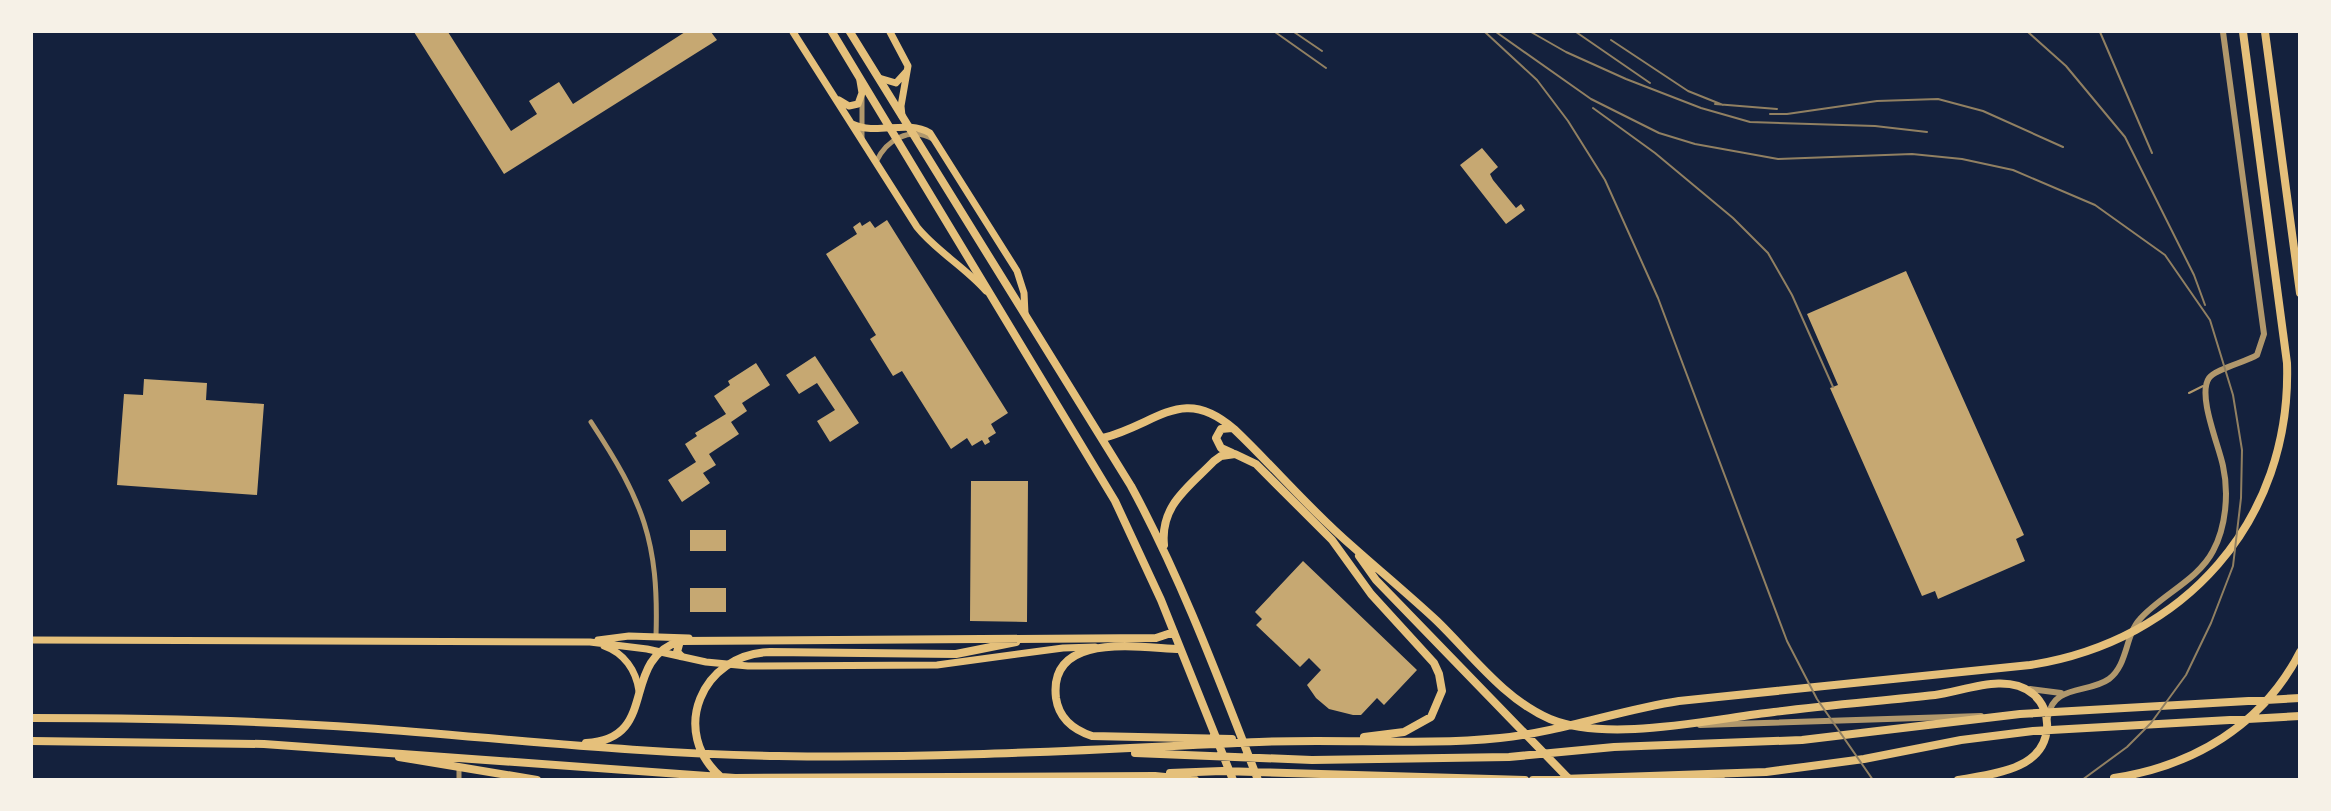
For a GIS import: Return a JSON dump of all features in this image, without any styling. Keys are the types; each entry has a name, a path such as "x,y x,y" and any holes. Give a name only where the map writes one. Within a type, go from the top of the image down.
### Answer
{"main road":[{"path":"793,32 927,240 975,279 997,304"},
{"path":"832,32 898,137 1115,501 1174,632 1233,780"},
{"path":"850,32 1102,438 1165,552 1258,780"},
{"path":"890,32 908,66 901,106 902,116"},
{"path":"1092,752 1263,742 1430,742 1499,738 1541,732 1655,705 2058,660 2093,651 2141,629 2174,607 2205,580 2230,550 2256,507 2270,475 2281,439 2288,377 2284,331 2242,32"},
{"path":"2265,32 2300,293"},
{"path":"878,78 896,83 904,77 908,66"},
{"path":"835,96 844,104 854,106 862,93 859,75"},
{"path":"852,124 862,128 912,130 921,128 939,143 1017,271 1024,293 1025,314"},
{"path":"1102,438 1129,431 1183,406 1212,412 1234,429 1351,546 1402,588 1516,698 1550,718 1588,728 1641,727 1937,695 2000,684 2016,685 2040,701 2048,726 2044,742 2030,760 1996,773 1958,780"},
{"path":"1234,429 1221,429 1216,438 1221,447 1256,464 1332,540 1371,594 1426,653 1439,674 1442,691 1439,701 1424,723 1404,732 1337,741"},
{"path":"1165,552 1163,527 1171,507 1214,461 1221,456 1235,454"},
{"path":"1351,546 1376,580 1570,780"},
{"path":"590,642 629,636 695,639 1155,638 1174,632"},
{"path":"1031,638 1033,652"},
{"path":"723,780 704,757 697,737 696,717 706,685 727,664 756,652 939,654 975,652 1031,638"},
{"path":"561,744 591,742 615,734 632,718 644,673 659,651 680,641 695,639"},
{"path":"32,640 590,642 659,651 731,666 937,665 1033,652 1095,647 1180,649"},
{"path":"680,641 677,652 681,656"},
{"path":"590,642 609,647 626,660 637,681 639,696"},
{"path":"1095,647 1071,657 1061,670 1056,686 1061,713 1066,721 1082,732 1107,738 1253,739 1263,742"},
{"path":"2114,778 2169,765 2225,738 2269,697 2300,652"},
{"path":"32,718 266,721 561,744 777,756 1092,752 1312,759 1509,757 1614,747 1802,740 1958,719 2300,698"},
{"path":"1533,780 1731,774 1864,759 1961,740 2034,731 2300,716"},
{"path":"32,741 234,742 360,750 591,770 735,778 1118,776 1222,771 1525,780"},
{"path":"360,750 537,780"},
{"path":"1118,776 1196,780"},
{"path":"1026,780 1044,777"}],"street":[{"path":"2016,685 2046,693 2068,692 2098,685 2112,676 2140,618 2206,562 2218,542 2224,508 2224,469 2206,401 2206,385 2211,375 2257,355 2264,334 2223,32"},
{"path":"861,139 862,93"},
{"path":"876,162 886,147 898,137 912,130"},
{"path":"591,422 625,476 643,517 656,568 657,636"},
{"path":"2048,726 2052,704 2059,696 2068,692"},
{"path":"1641,727 1958,719"},
{"path":"459,768 459,780"},
{"path":"1705,780 1731,774"}],"lane":[{"path":"2190,393 2206,385"}],"building":[{"path":"414,32 448,32 511,131 537,114 529,101 559,82 573,104 685,32 711,32 717,40 504,174"},
{"path":"1482,148 1498,167 1490,174 1493,180 1516,208 1521,204 1525,210 1506,224 1460,165"},
{"path":"887,220 1008,413 991,424 996,433 988,438 990,442 985,445 982,440 972,446 967,438 951,449 902,371 893,376 870,339 876,335 826,254 857,234 853,227 860,222 862,226 870,221 875,228"},
{"path":"1906,271 2024,535 2016,539 2025,561 1938,599 1935,591 1922,596 1830,388 1838,385 1807,314"},
{"path":"815,356 859,423 830,442 817,421 835,410 817,383 799,394 786,375"},
{"path":"756,363 770,385 742,403 747,411 731,422 739,434 709,454 716,465 703,473 710,483 682,502 668,480 696,462 685,444 697,436 695,433 726,414 714,396 730,385 728,381"},
{"path":"144,379 207,383 206,400 264,404 257,495 117,485 124,394 143,395"},
{"path":"971,481 1028,481 1027,622 970,621"},
{"path":"690,530 726,530 726,551 690,551"},
{"path":"1303,561 1417,670 1384,705 1377,698 1361,715 1329,709 1316,698 1307,685 1321,670 1309,658 1300,667 1256,625 1262,619 1255,612"},
{"path":"690,588 726,588 726,612 690,612"}],"railway":[{"path":"1275,32 1326,68"},
{"path":"1294,32 1322,51"},
{"path":"1485,32 1537,80 1568,121 1605,180 1658,298 1787,641 1817,699 1873,780"},
{"path":"1496,32 1591,99 1659,133 1695,144 1778,159 1912,154 1962,159 2013,170 2095,205 2165,255 2210,320 2233,395 2242,450 2241,498 2233,566 2211,623 2186,675 2151,723 2127,747 2082,780"},
{"path":"1531,32 1566,52 1626,79 1701,108 1750,122 1875,126 1927,132"},
{"path":"1576,32 1650,83"},
{"path":"2028,32 2066,66 2125,137 2194,275 2205,305"},
{"path":"2100,32 2152,153"},
{"path":"1611,40 1688,91 1723,105"},
{"path":"1770,114 1787,114 1877,101 1938,99 1983,111 2063,147"},
{"path":"1715,104 1777,109"},
{"path":"1593,108 1655,153 1733,218 1768,253 1792,295 1833,387"}]}
